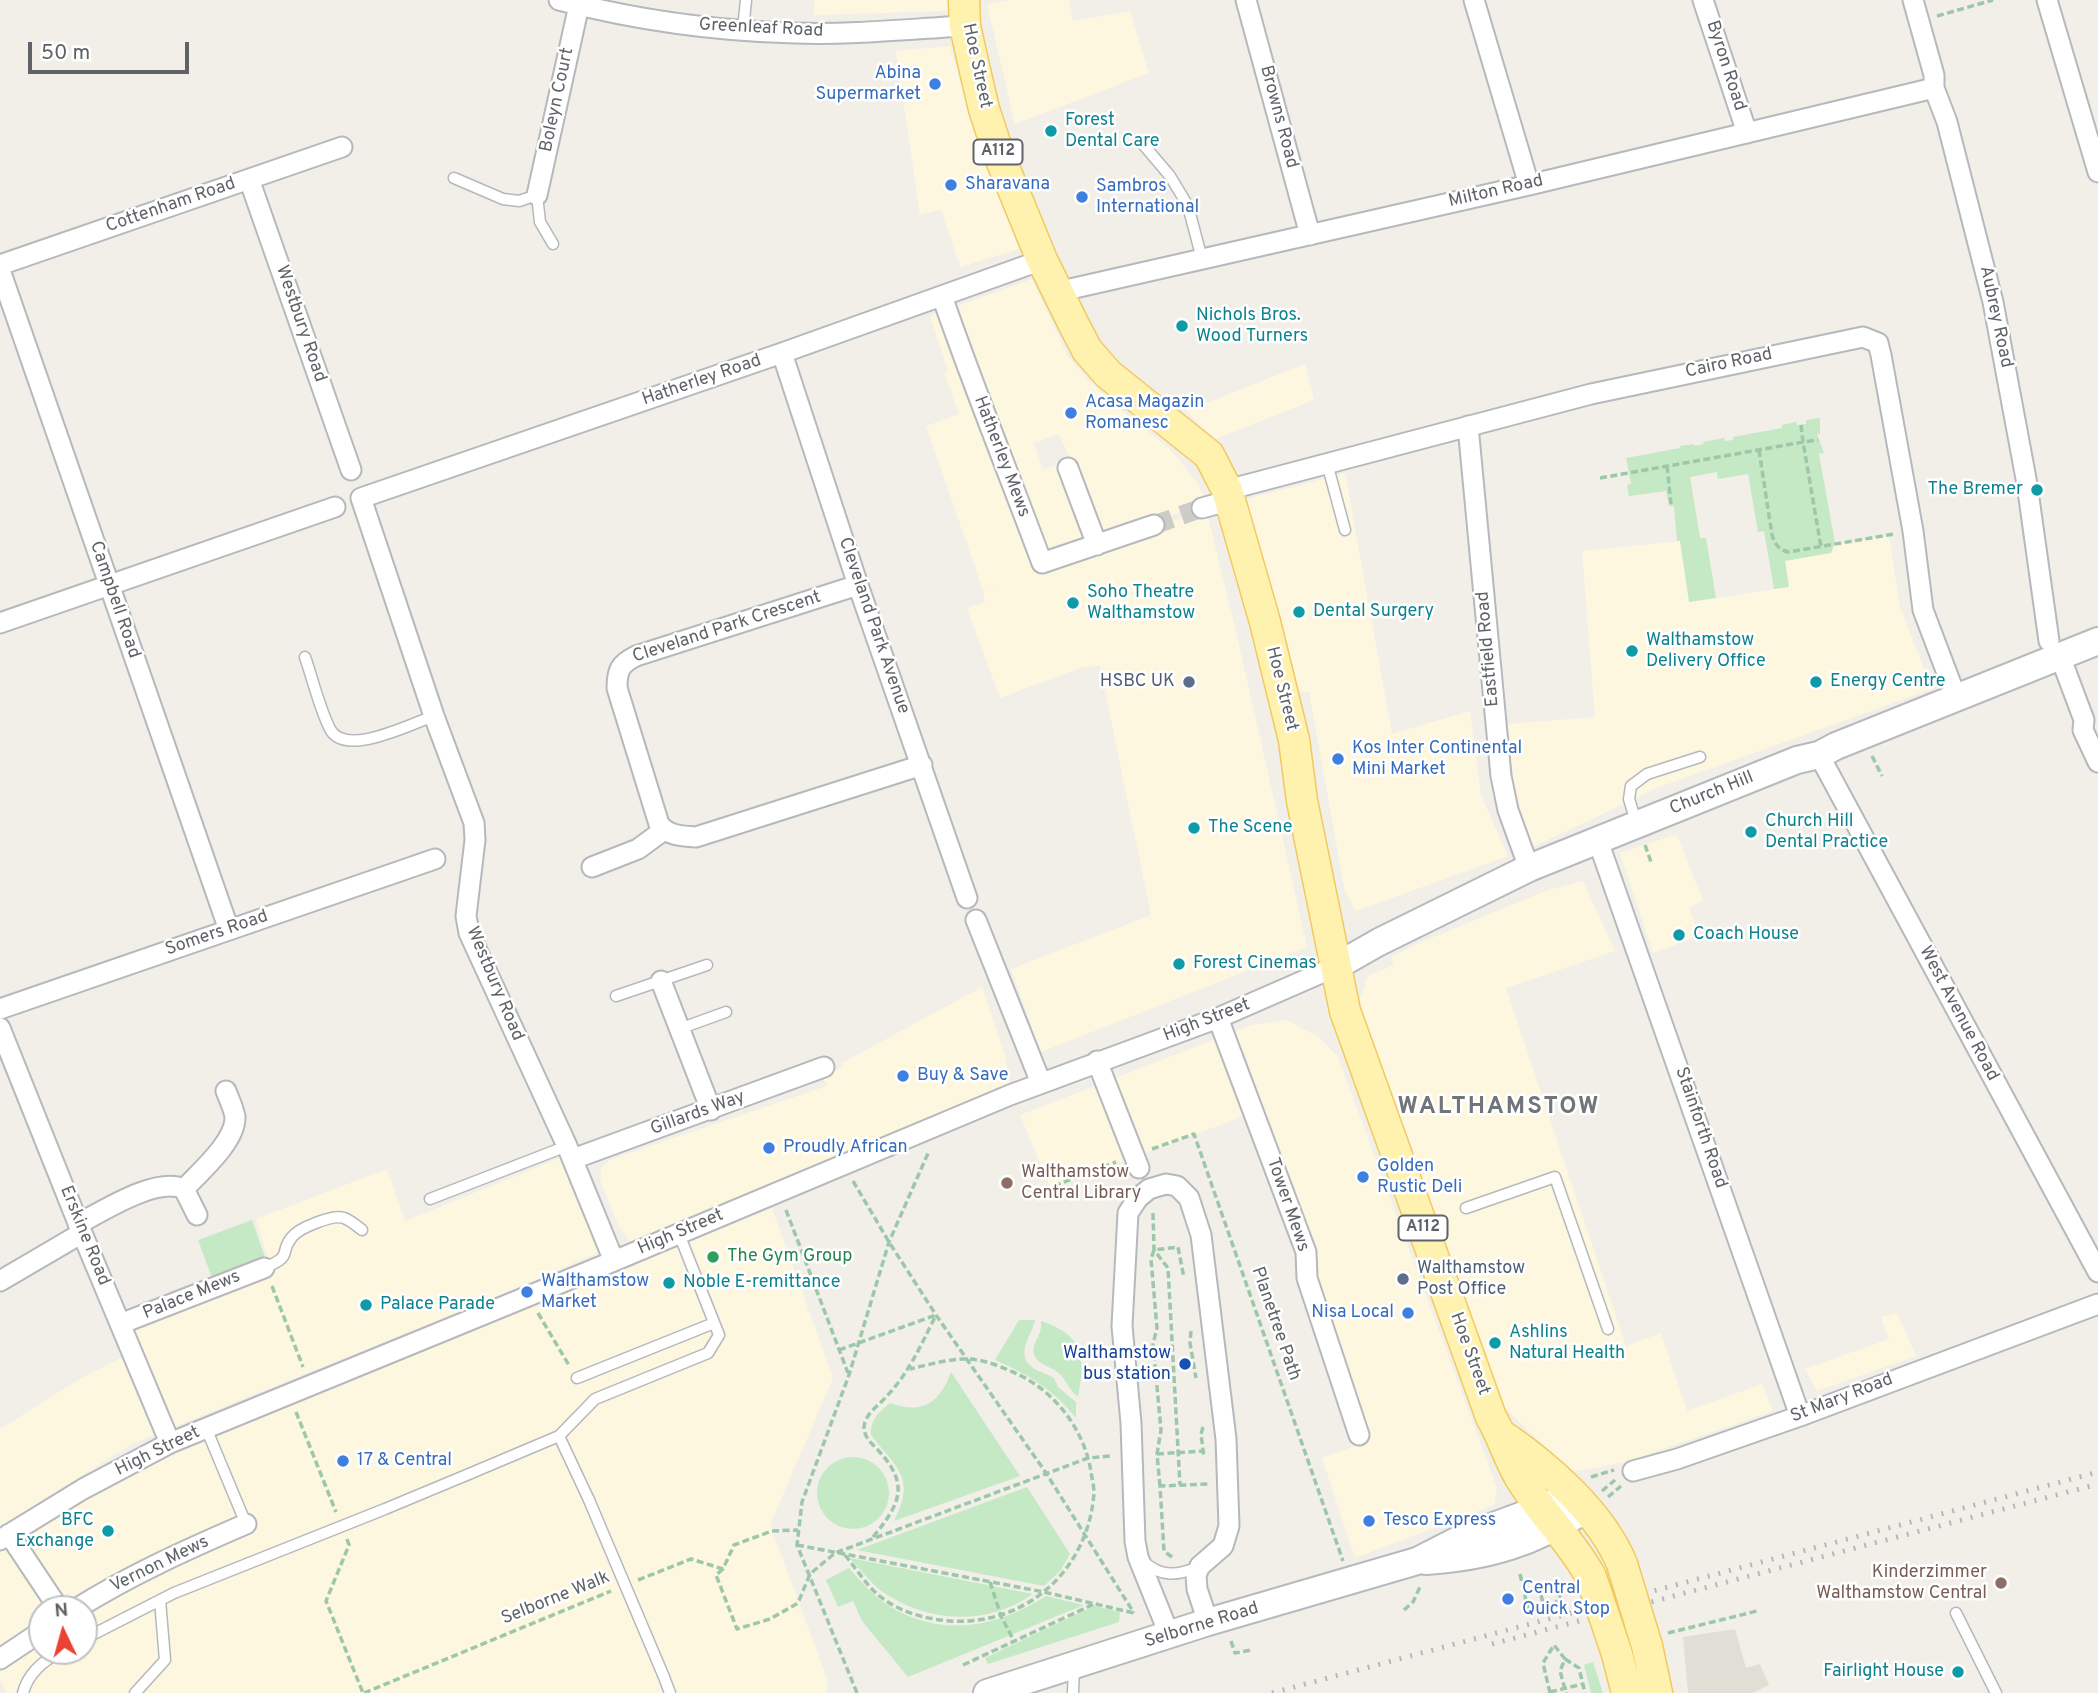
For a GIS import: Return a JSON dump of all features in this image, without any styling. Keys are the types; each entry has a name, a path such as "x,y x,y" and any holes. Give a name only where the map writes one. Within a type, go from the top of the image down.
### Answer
{"main road":[{"name":"Hoe Street","path":"965,13 984,108 995,143 1042,260 1087,350 1108,374 1209,455 1229,495 1294,740 1302,801 1335,967 1354,1040 1426,1222 1491,1417 1519,1476 1582,1560 1591,1577 1627,1693"},
{"name":"Hoe Street","path":"1502,1436 1589,1495 1658,1640 1657,1693"}],"street":[{"name":"Greenleaf Road","path":"559,0 666,23 796,33 868,32 965,13"},
{"name":"Browns Road","path":"1246,0 1310,234"},
{"path":"1474,0 1528,185"},
{"name":"Byron Road","path":"1703,0 1746,133"},
{"name":"Aubrey Road","path":"1913,0 1934,75 1934,88 1947,122 1993,302 2017,424 2035,550 2054,648 2084,720 2083,730 2098,762"},
{"path":"2047,0 2098,172"},
{"name":"Boleyn Court","path":"537,195 579,5"},
{"name":"Milton Road","path":"1057,292 1528,185 1934,88"},
{"name":"Cottenham Road","path":"0,267 342,147"},
{"name":"Westbury Road","path":"249,178 351,470"},
{"name":"Hatherley Road","path":"360,498 782,353 1042,260"},
{"name":"Campbell Road","path":"0,267 229,930"},
{"name":"Hatherley Mews","path":"942,296 975,394 1042,564 1154,525"},
{"name":"Cairo Road","path":"1229,495 1327,463 1591,394 1863,337 1878,343 1913,531 1923,610 1956,697"},
{"name":"Cleveland Park Avenue","path":"782,353 858,585 967,898"},
{"name":"Eastfield Road","path":"1468,426 1501,776 1508,810 1529,868"},
{"path":"1068,468 1097,545"},
{"path":"1202,508 1229,495"},
{"name":"Westbury Road","path":"360,498 475,828 466,916 469,933 570,1153 614,1261"},
{"path":"0,622 335,507"},
{"name":"Cleveland Park Crescent","path":"664,830 659,824 617,688 617,672 622,663 636,656 858,585"},
{"name":"Church Hill","path":"1335,967 1379,942 1529,868 1797,760 1819,755 1956,697 2054,648 2098,641"},
{"name":"West Avenue Road","path":"1819,755 2098,1272"},
{"path":"592,867 638,849 664,830 680,836 696,837 922,765"},
{"name":"Stainforth Road","path":"1598,841 1800,1416"},
{"name":"Somers Road","path":"0,1009 435,859"},
{"path":"976,920 1041,1083"},
{"name":"High Street","path":"5,1537 83,1489 170,1443 1041,1083 1218,1018 1335,967"},
{"path":"661,981 711,1110"},
{"name":"Tower Mews","path":"1218,1018 1306,1252 1307,1279 1359,1435"},
{"name":"Erskine Road","path":"0,1028 170,1443"},
{"path":"1097,1061 1137,1162"},
{"name":"Gillards Way","path":"570,1153 711,1110 824,1067"},
{"path":"184,1189 217,1154 232,1132 235,1116 226,1091"},
{"path":"1170,1634 1138,1557 1135,1541 1131,1423 1122,1326 1127,1221 1131,1206 1149,1189 1166,1184 1182,1188 1189,1198 1201,1235 1226,1439 1229,1527 1223,1546 1200,1566 1196,1584 1208,1622"},
{"path":"0,1282 80,1228 149,1189 168,1185 184,1189 197,1214"},
{"name":"Palace Mews","path":"120,1324 272,1265"},
{"name":"St Mary Road","path":"1630,1476 1800,1416 2098,1304"},
{"name":"Selborne Road","path":"986,1693 1073,1680 1170,1634 1350,1582 1419,1574 1464,1537 1549,1518 1589,1495"},
{"name":"Vernon Mews","path":"98,1595 191,1548 246,1524"},
{"path":"5,1537 48,1595"},
{"path":"0,1659 28,1640"}],"lane":[{"path":"743,30 746,0"},
{"path":"1142,143 1170,176 1188,206 1202,259"},
{"path":"454,178 503,199 519,201 537,195"},
{"name":"Boleyn Court","path":"537,195 540,222 553,244"},
{"path":"1327,463 1345,530"},
{"path":"305,657 331,731 342,741 359,742 434,716"},
{"path":"1637,825 1629,799 1632,786 1647,774 1700,757"},
{"path":"616,996 707,965"},
{"path":"680,1029 726,1012"},
{"path":"430,1199 570,1153"},
{"path":"1466,1208 1555,1177 1608,1329"},
{"path":"272,1265 286,1255 291,1238 302,1229 335,1217 343,1217 362,1230"},
{"path":"98,1632 174,1593 559,1436 595,1399 708,1353 719,1335 679,1234"},
{"path":"577,1378 714,1323"},
{"path":"206,1428 246,1524"},
{"path":"559,1436 580,1478 670,1693"},
{"path":"1138,1557 1154,1571 1172,1574 1200,1566"},
{"path":"135,1693 165,1661 160,1600"},
{"path":"1956,1614 1996,1693"},
{"path":"23,1693 26,1683 42,1665"}],"path":[{"path":"1919,21 1993,0"},
{"path":"1801,425 1821,547"},
{"path":"1600,478 1818,440"},
{"path":"1759,450 1775,544 1788,552 1913,531"},
{"path":"1667,466 1671,505"},
{"path":"857,1693 797,1545 802,1502 849,1375 889,1242 941,1124"},
{"name":"Planetree Path","path":"1137,1162 1194,1134 1350,1582"},
{"path":"1054,1186 1137,1162"},
{"path":"797,1545 1044,1592 1134,1613 1046,1473 964,1358 889,1242 861,1198 845,1164"},
{"path":"779,1192 849,1375"},
{"path":"1153,1212 1154,1250 1151,1259 1157,1328 1153,1345 1161,1430 1157,1454 1164,1551 1172,1556 1183,1554"},
{"path":"1154,1250 1178,1247 1185,1284"},
{"path":"1154,1250 1168,1268 1180,1485"},
{"name":"Palace Mews","path":"272,1265 301,1362"},
{"path":"527,1297 577,1378"},
{"path":"839,1350 936,1315"},
{"path":"873,1539 896,1505 898,1486 892,1465 867,1438 864,1425 871,1412 910,1368 936,1315"},
{"path":"1191,1322 1190,1343 1197,1383"},
{"path":"845,1555 873,1590 898,1607 933,1620 992,1619 1021,1608 1063,1575 1084,1535 1094,1492 1088,1458 1079,1433 1059,1405 1040,1387 1020,1374 994,1364 964,1358 910,1368"},
{"path":"1204,1422 1201,1434 1205,1462"},
{"path":"1146,1454 1203,1451"},
{"path":"798,1530 772,1531 734,1545 723,1569 716,1575 737,1629 770,1619 799,1603 810,1574 835,1553 1088,1458 1116,1456"},
{"path":"1589,1495 1630,1465 1630,1476"},
{"path":"1160,1486 1208,1484 1206,1473"},
{"path":"1589,1495 1614,1480 1630,1476"},
{"path":"1589,1495 1630,1476"},
{"path":"1172,1556 1172,1574"},
{"name":"Selborne Walk","path":"627,1584 691,1559 723,1569"},
{"path":"1404,1610 1413,1602 1419,1574"},
{"path":"1520,1574 1528,1609 1546,1614"},
{"path":"990,1582 1001,1616 1014,1641"},
{"name":"Selborne Walk","path":"363,1693 618,1588"},
{"path":"1546,1614 1560,1597 1557,1589"},
{"path":"1541,1595 1546,1614"},
{"path":"963,1665 1094,1604"},
{"path":"1658,1640 1680,1630 1757,1611"},
{"path":"1231,1641 1235,1653 1251,1650"},
{"path":"1583,1684 1550,1693 1542,1663 1554,1645 1565,1659 1579,1668 1586,1693"},
{"path":"1565,1659 1561,1667 1565,1691"}],"shaded area":[{"path":"814,0 947,0 947,11 814,15"},
{"path":"1012,0 1069,0 1073,21 1130,11 1149,73 1015,124 987,4"},
{"path":"950,46 977,138 1019,249 960,267 941,209 920,215 896,51"},
{"path":"1032,279 1067,355 1086,378 1123,412 1169,448 1197,482 1207,503 1105,539 1059,434 1034,443 1043,470 1059,464 1085,536 1048,550 1054,565 1206,509 1307,947 1041,1052 1011,969 1151,915 1100,666 1083,667 1000,698 967,608 985,602 983,591 1001,584 983,590 926,426 959,414 944,373 948,371 930,316"},
{"path":"1305,364 1314,400 1215,439 1186,411"},
{"path":"1345,473 1392,734 1470,711 1481,796 1508,856 1356,911 1345,892 1309,692 1297,691 1244,500"},
{"path":"1889,536 1900,607 1932,689 1659,787 1533,847 1515,798 1508,724 1595,717 1582,551 1680,541 1690,602 1789,587 1784,554"},
{"path":"1677,834 1703,901 1689,907 1699,936 1653,953 1620,853"},
{"path":"1583,881 1615,951 1506,988 1626,1346 1661,1333 1687,1411 1762,1384 1773,1411 1625,1462 1572,1472 1503,1406 1359,1002 1368,976 1394,965 1392,957 1548,890"},
{"path":"982,987 1005,1055 1009,1083 1022,1078 1028,1092 197,1442 328,1391 772,1208 833,1378 770,1525 827,1678 827,1693 6,1693 0,1679 0,1528 87,1474 205,1417 475,1305 132,1444 0,1527 0,1429 83,1377 122,1358 112,1329 270,1265 256,1219 387,1169 405,1221 560,1158 599,1252 477,1304 630,1241 618,1224 600,1180 602,1167 609,1160 827,1086 823,1076 843,1067 842,1063","holes":["191,1445 52,1519 93,1492"]},
{"path":"1286,1020 1319,1037 1338,1057 1497,1488 1494,1505 1355,1558 1322,1458 1364,1443 1254,1112 1051,1189 1020,1115 1252,1025"},
{"path":"1897,1313 1916,1356 1817,1391 1805,1369 1889,1339 1881,1317"},
{"path":"1735,1629 1746,1668 1760,1664 1769,1685 1752,1693 1688,1693 1683,1637"}],"green space":[{"path":"1820,418 1820,434 1817,434 1824,453 1819,454 1835,543 1831,553 1785,561 1789,587 1774,589 1764,531 1758,532 1748,474 1718,479 1717,472 1690,477 1700,538 1706,538 1716,598 1689,602 1680,541 1677,541 1674,506 1669,506 1666,491 1629,496 1627,485 1631,484 1626,458 1724,438 1725,441 1733,440 1733,437 1782,428 1782,425 1796,422 1797,425 1806,424 1806,420"},
{"path":"252,1220 267,1263 214,1283 198,1240"},
{"path":"1019,1320 1035,1320 1024,1351 1028,1363 1054,1378 1058,1387 1076,1402 1076,1418 1059,1399 1039,1384 995,1360"},
{"path":"1041,1321 1066,1333 1078,1349 1082,1370 1078,1397 1059,1374 1040,1362 1034,1354"},
{"path":"951,1372 1020,1476 894,1521 904,1494 903,1483 895,1465 871,1435 872,1425 879,1413 890,1403 911,1408 928,1404 941,1392"},
{"path":"853,1457 867,1460 879,1467 886,1479 889,1493 886,1507 879,1519 867,1526 853,1529 839,1526 827,1519 820,1507 817,1493 820,1479 827,1467 839,1460"},
{"path":"1027,1487 1070,1554 1060,1571 1044,1586 857,1550"},
{"path":"850,1558 1033,1594 996,1612 956,1617 936,1614 898,1601 880,1590"},
{"path":"849,1568 871,1592 891,1607 936,1624 955,1626 992,1621 1010,1615 1046,1596 1084,1605 908,1677 862,1621 853,1601 838,1607 826,1580"},
{"path":"1094,1606 1120,1612 1119,1622 988,1664 985,1658"},
{"path":"1593,1662 1603,1693 1591,1693 1584,1665"}],"tunnel":[{"path":"1154,525 1202,508"}],"railway":[{"path":"1272,1693 2098,1472"},
{"path":"1492,1644 2098,1484"}],"place":[{"name":"Abina Supermarket","path":"935,84"},
{"name":"Forest Dental Care","path":"1051,131"},
{"name":"Sharavana","path":"951,185"},
{"name":"Sambros International","path":"1082,197"},
{"name":"Nichols Bros. Wood Turners","path":"1182,326"},
{"name":"Acasa Magazin Romanesc","path":"1071,413"},
{"name":"The Bremer","path":"2037,490"},
{"name":"Soho Theatre Walthamstow","path":"1073,603"},
{"name":"Dental Surgery","path":"1299,612"},
{"name":"Walthamstow Delivery Office","path":"1632,651"},
{"name":"HSBC UK","path":"1189,682"},
{"name":"Energy Centre","path":"1816,682"},
{"name":"Kos Inter Continental Mini Market","path":"1338,759"},
{"name":"The Scene","path":"1194,828"},
{"name":"Church Hill Dental Practice","path":"1751,832"},
{"name":"Coach House","path":"1679,935"},
{"name":"Forest Cinemas","path":"1179,964"},
{"name":"Buy & Save","path":"903,1076"},
{"name":"Proudly African","path":"769,1148"},
{"name":"Golden Rustic Deli","path":"1363,1177"},
{"name":"Walthamstow Central Library","path":"1007,1183"},
{"name":"The Gym Group","path":"713,1257"},
{"name":"Walthamstow Post Office","path":"1403,1279"},
{"name":"Noble E-remittance","path":"669,1283"},
{"name":"Walthamstow Market","path":"527,1292"},
{"name":"Palace Parade","path":"366,1305"},
{"name":"Nisa Local","path":"1408,1313"},
{"name":"Ashlins Natural Health","path":"1495,1343"},
{"name":"Walthamstow bus station","path":"1185,1364"},
{"name":"17 & Central","path":"343,1461"},
{"name":"Tesco Express","path":"1369,1521"},
{"name":"BFC Exchange","path":"108,1531"},
{"name":"Kinderzimmer Walthamstow Central","path":"2001,1583"},
{"name":"Central Quick Stop","path":"1508,1599"},
{"name":"Fairlight House","path":"1958,1672"}],"district":[{"name":"WALTHAMSTOW","path":"1499,1108"}]}
